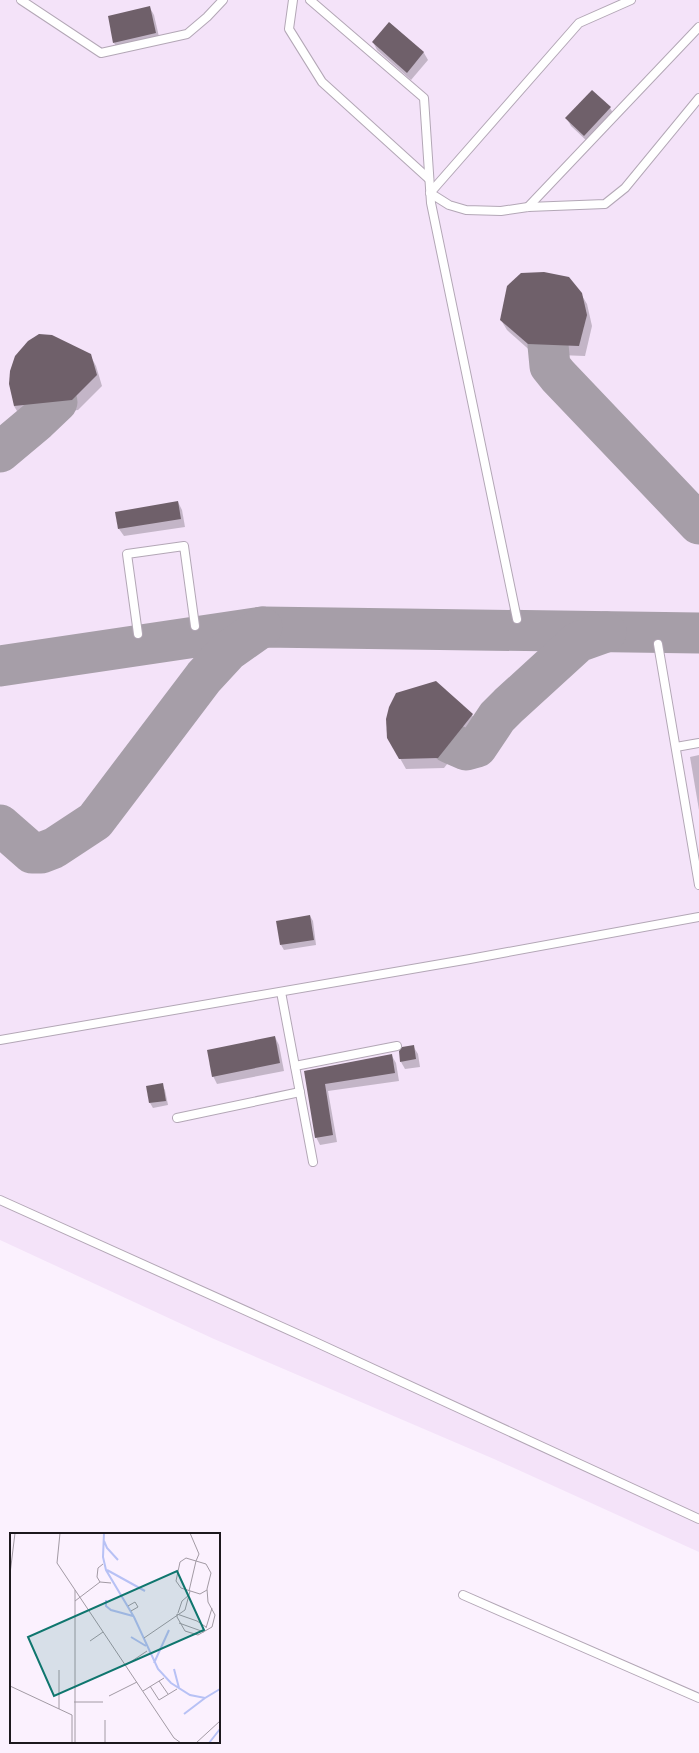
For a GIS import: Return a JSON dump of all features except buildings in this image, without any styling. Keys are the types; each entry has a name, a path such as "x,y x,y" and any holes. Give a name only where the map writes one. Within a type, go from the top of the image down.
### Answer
{"lane":[{"path":"21,0 101,53 187,34 223,0"},
{"path":"293,0 289,29 322,82 429,179"},
{"path":"310,0 424,98 430,193 434,219 517,619"},
{"path":"430,193 579,23 631,0"},
{"path":"528,207 699,27"},
{"path":"430,193 449,205 466,210 501,211 528,207 605,204 625,188 699,98"},
{"path":"138,634 127,554 184,546 195,626"},
{"path":"658,644 699,885"},
{"path":"676,747 699,743"},
{"path":"0,1040 470,960 699,917"},
{"path":"281,992 313,1162"},
{"path":"295,1066 397,1046"},
{"path":"177,1118 300,1092"},
{"path":"0,1200 313,1341 699,1519"},
{"path":"463,1595 699,1698"}],"shaded area":[{"path":"0,0 699,0 699,1552 494,1459 214,1339 0,1240"}],"taxiway":[{"path":"548,345 550,366 558,376 699,524"},
{"path":"0,452 57,402"},
{"path":"0,825 32,853 41,853 54,848 95,821 204,677 228,651 262,627"},
{"path":"0,666 263,627 699,633"},
{"path":"450,743 466,750 477,747 497,717 578,642 606,632"}]}
